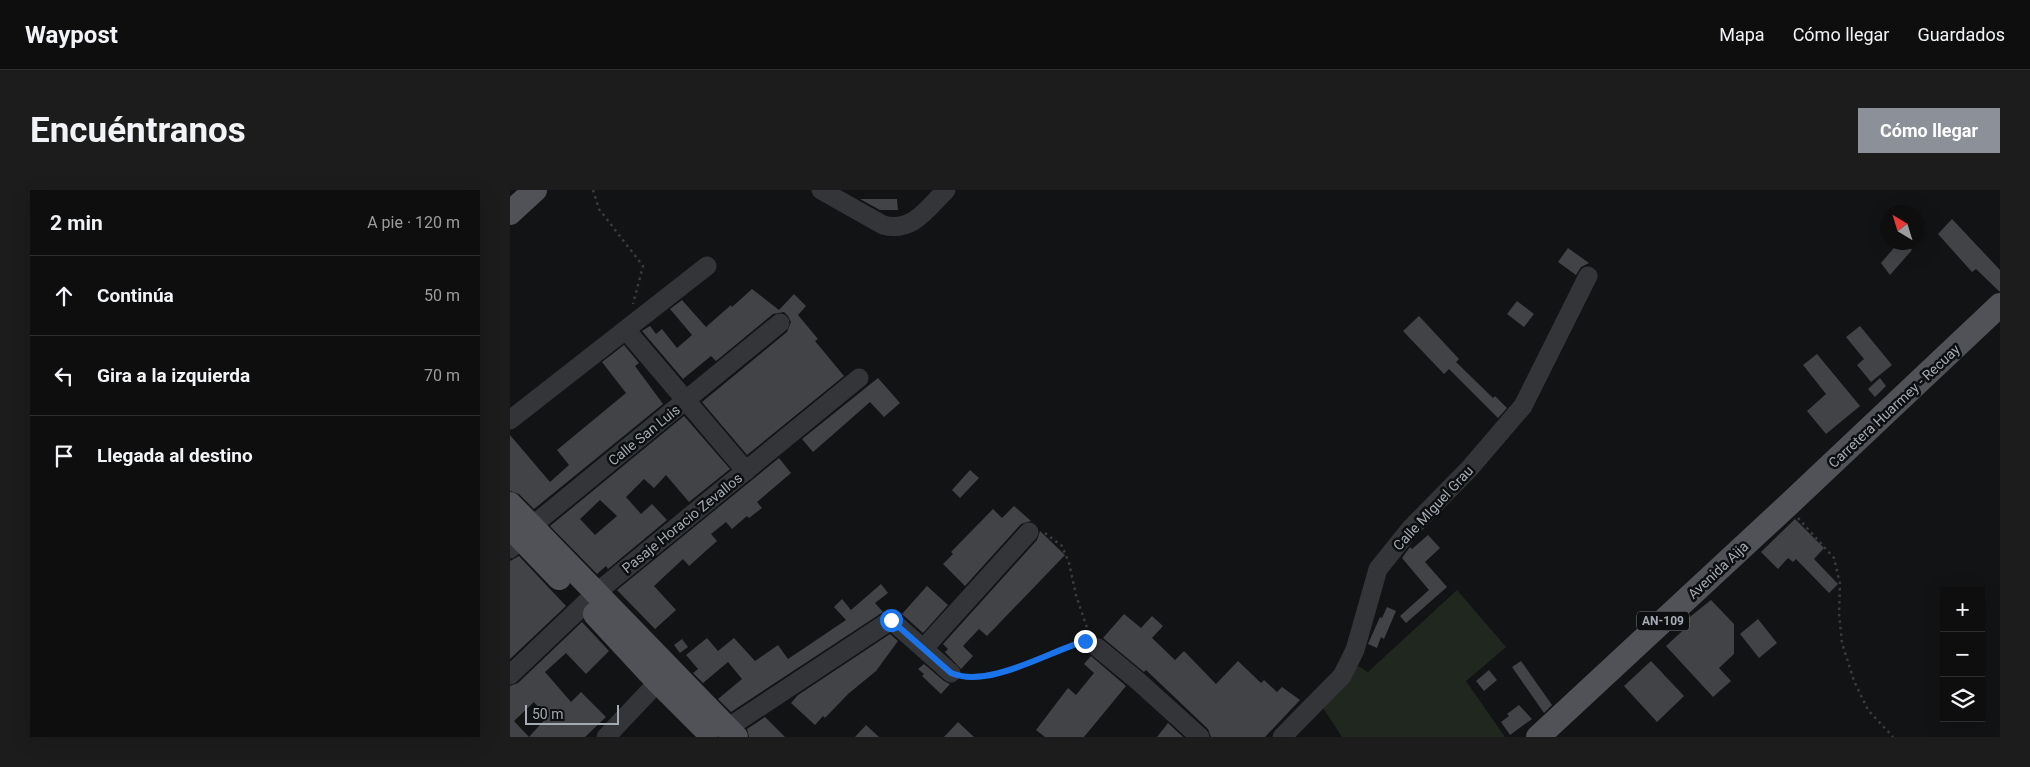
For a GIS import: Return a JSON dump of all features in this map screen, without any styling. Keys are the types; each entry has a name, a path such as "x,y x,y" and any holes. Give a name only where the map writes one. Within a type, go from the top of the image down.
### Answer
{"main road":[{"path":"510,213 535,190"},
{"name":"Carretera Huarmey - Recuay","path":"1788,506 2000,305"},
{"path":"510,504 518,535 590,598 722,735"},
{"name":"Avenida Aija","path":"1538,737 1788,506"},
{"path":"590,598 658,682 722,735"}],"street":[{"path":"821,190 882,225 893,228 905,226 918,219 946,190"},
{"path":"510,420 708,266"},
{"name":"Calle MIguel Grau","path":"1282,737 1342,676 1355,650 1378,569 1412,528 1470,469 1523,406 1588,276"},
{"name":"Calle San Luis","path":"518,535 780,323"},
{"path":"626,330 685,401 717,434 746,471"},
{"name":"Pasaje Horacio Zevallos","path":"510,675 590,598 859,378"},
{"path":"924,648 1029,532"},
{"path":"722,735 891,620 951,673"},
{"path":"1098,648 1200,737"},
{"path":"606,737 658,682"}],"path":[{"path":"593,190 599,209 643,266 626,330"},
{"path":"1788,506 1834,558 1840,584 1839,614 1842,642 1854,681 1868,710 1893,737"},
{"path":"1029,532 1036,527 1062,546 1069,563 1076,595 1090,637 1098,648"},
{"path":"951,673 961,677 973,678 995,673 1044,658 1067,646 1085,641 1098,648"}],"shaded area":[{"path":"1457,590 1506,647 1466,681 1505,737 1342,737 1323,708 1353,663 1368,672"}],"building":[{"path":"860,199 897,199 898,210 880,210"},
{"path":"1952,219 2000,270 2000,292 1976,269 1972,272 1938,234"},
{"path":"1568,248 1589,263 1581,267 1576,275 1558,262"},
{"path":"1892,250 1912,250 1890,275 1881,263"},
{"path":"752,289 779,310 794,294 806,306 798,315 818,339 815,341 844,376 747,455 702,402 787,332 791,322 788,316 784,312 773,314 716,361 711,356 683,379 642,331 650,326 656,334 662,329 677,348 692,335 670,309 682,300 706,327"},
{"path":"1517,301 1534,314 1524,327 1507,314"},
{"path":"1419,316 1459,359 1456,362 1493,398 1495,396 1507,408 1498,418 1449,369 1444,374 1403,331"},
{"path":"1860,326 1892,365 1871,382 1857,365 1864,359 1846,337"},
{"path":"624,345 639,363 635,366 663,404 534,509 519,494 510,491 510,435 550,482 569,465 557,450 626,393 602,362"},
{"path":"1817,354 1860,406 1826,434 1807,411 1826,394 1803,365"},
{"path":"878,378 900,403 884,417 870,402 813,452 802,439"},
{"path":"1880,378 1886,386 1875,397 1868,389"},
{"path":"684,416 730,469 689,502 666,475 654,488 644,479 626,497 641,514 652,504 667,520 608,569 606,566 597,574 550,526","holes":["600,500 617,516 595,535 580,519"]},
{"path":"779,458 791,473 757,502 762,508 749,518 747,516 732,529 726,522 711,534 717,541 689,566 683,559 654,586 676,610 655,629 617,590"},
{"path":"970,470 979,478 960,498 952,490"},
{"path":"1014,506 1031,521 1021,524 965,586 943,564 953,554 951,552 993,509 1002,518"},
{"path":"1795,519 1824,548 1814,559 1838,584 1829,593 1796,559 1793,562 1788,558 1778,569 1761,552"},
{"path":"1040,531 1065,555 987,636 979,629 963,646 973,656 961,669 945,652 948,649 943,644 1037,540"},
{"path":"1428,535 1440,548 1425,562 1447,587 1406,623 1400,616 1429,590 1402,558 1410,547 1412,549"},
{"path":"519,556 566,606 510,659 510,561"},
{"path":"881,584 888,593 875,603 883,612 731,712 718,699 742,679 728,662 703,683 693,673 698,669 686,655 707,638 718,651 734,638 755,661 778,645 788,659 846,620 834,607 842,599 851,610"},
{"path":"927,586 948,605 923,633 902,614"},
{"path":"1711,600 1734,624 1734,654 1719,668 1731,681 1713,697 1666,646 1690,624 1686,620"},
{"path":"1387,607 1396,611 1384,639 1381,637 1377,648 1368,644 1380,617 1382,618"},
{"path":"1124,614 1141,628 1152,616 1163,626 1152,638 1175,660 1184,651 1216,684 1238,661 1261,683 1264,680 1277,692 1282,687 1300,700 1265,737 1211,737 1208,729 1146,670 1144,672 1103,638"},
{"path":"1758,619 1777,643 1759,658 1740,634"},
{"path":"582,622 609,651 586,674 566,653 545,672 571,702 581,692 606,717 585,737 510,737 510,686 518,683","holes":["534,702 547,717 529,737 514,721"]},
{"path":"890,634 898,641 876,671 815,725 791,703 798,695"},
{"path":"682,639 688,647 680,653 674,645"},
{"path":"1091,656 1126,686 1084,737 1045,737 1036,730 1068,688 1076,695 1094,673 1084,664"},
{"path":"1521,661 1552,705 1544,713 1512,667"},
{"path":"1651,661 1684,696 1657,722 1624,686"},
{"path":"924,664 950,684 941,694 922,676 924,674 918,669"},
{"path":"1489,670 1497,680 1484,691 1476,681"},
{"path":"1519,705 1532,719 1510,735 1501,722 1509,716 1507,714"},
{"path":"765,717 785,737 749,737 747,729"},
{"path":"958,722 974,737 944,737"},
{"path":"1168,723 1183,737 1157,737"},
{"path":"866,725 879,737 855,737"}],"route":[{"path":"891,620 951,673 961,677 973,678 1028,664 1067,646 1085,641"}]}
